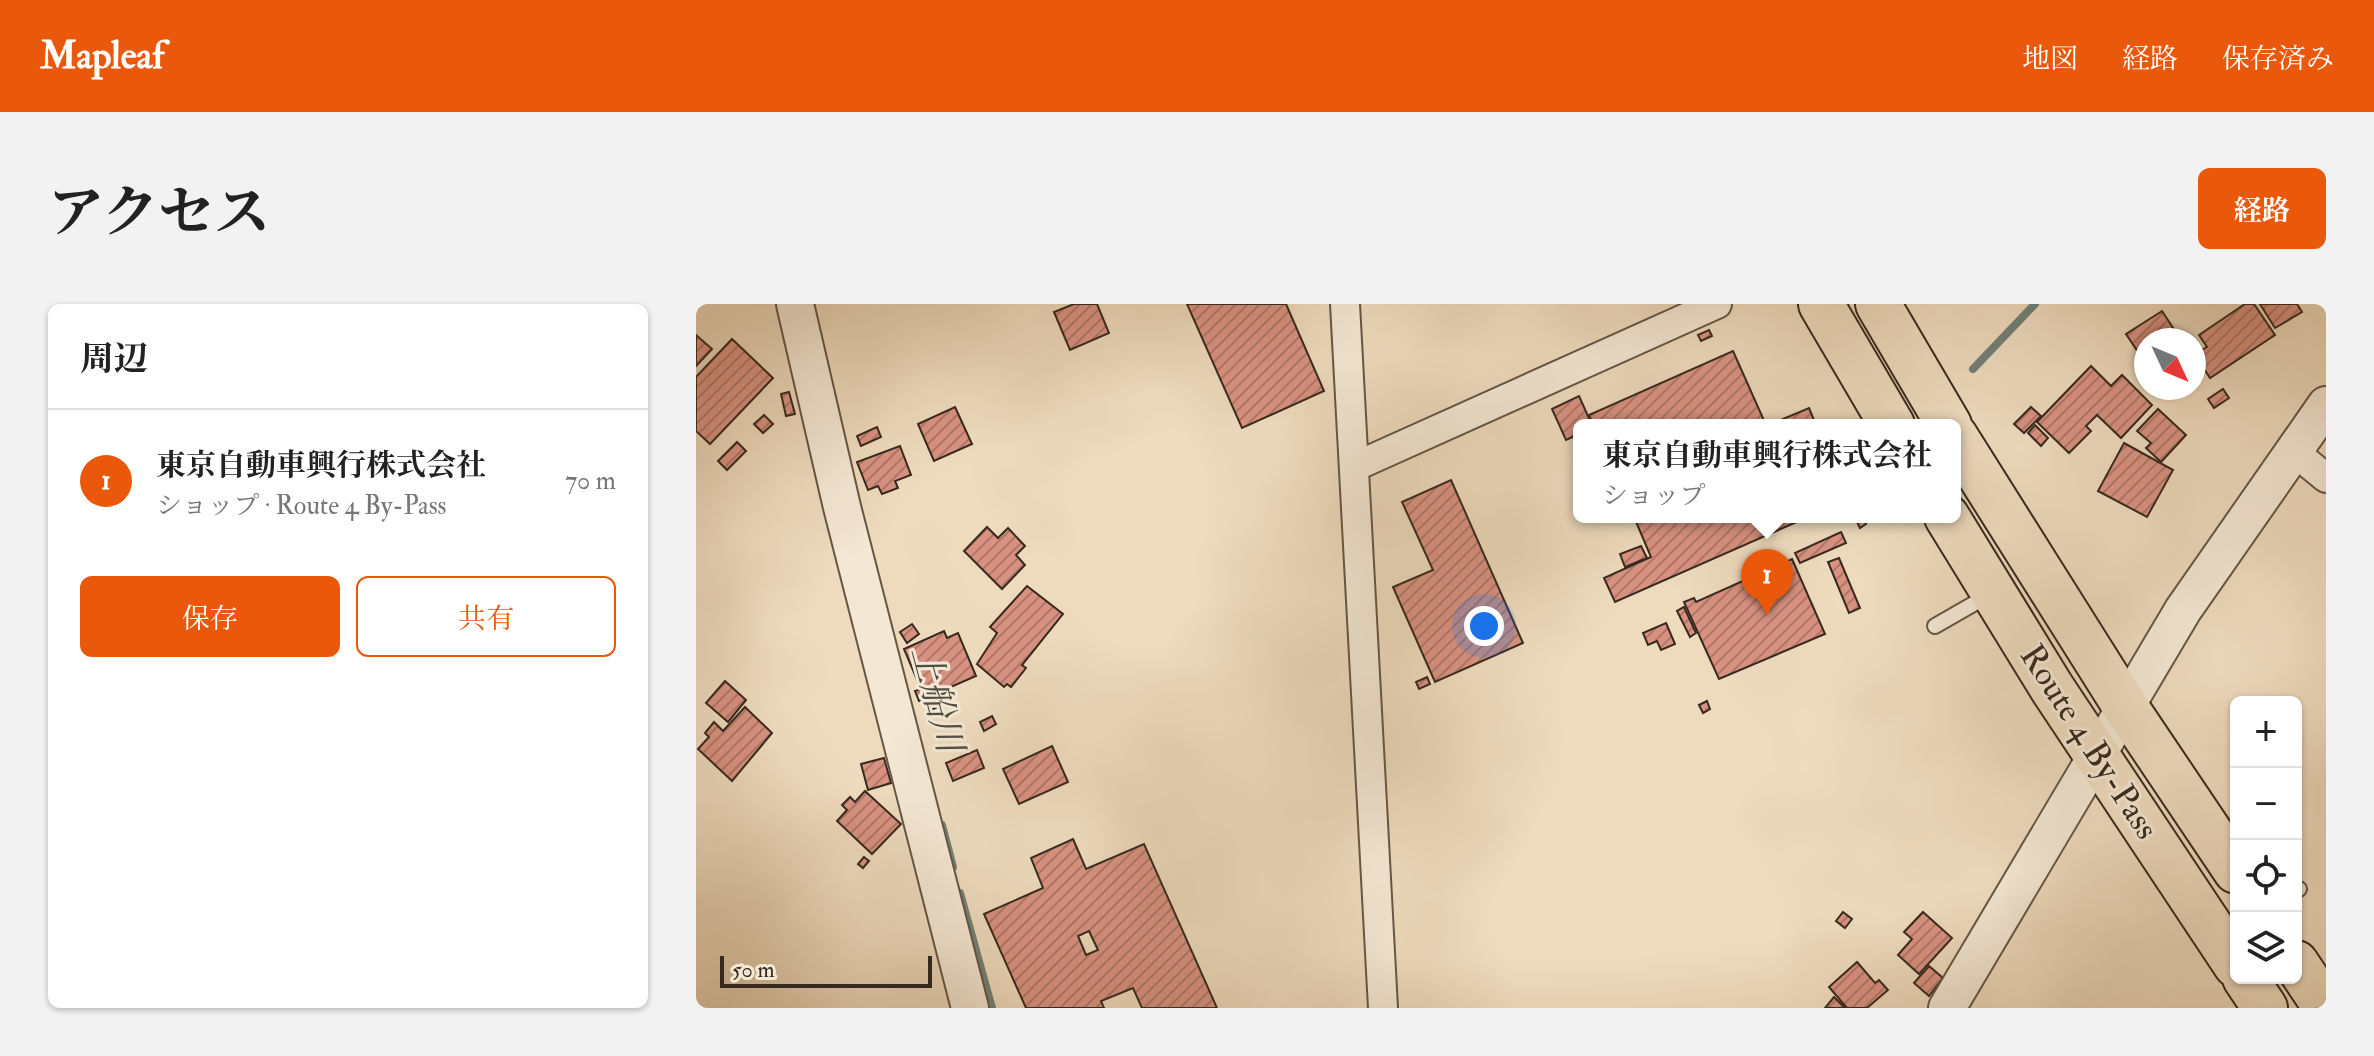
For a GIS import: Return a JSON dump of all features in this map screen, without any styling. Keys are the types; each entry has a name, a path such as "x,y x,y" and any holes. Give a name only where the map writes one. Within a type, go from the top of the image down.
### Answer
{"highway":[{"path":"1821,304 1888,419"},
{"path":"1878,304 1945,419"},
{"name":"Route 4 By-Pass","path":"1961,446 2125,706 2227,850"},
{"name":"Route 4 By-Pass","path":"1951,523 2097,755 2230,956"},
{"path":"2302,972 2326,1008"},
{"path":"2249,984 2265,1008"}],"street":[{"path":"795,304 842,507 970,1008"},
{"path":"1345,304 1383,1008"},
{"path":"1354,467 1717,304"},
{"path":"1947,1008 2183,610 2326,405"},
{"path":"2292,450 2326,478"}],"lane":[{"path":"1935,626 1993,593"}],"building":[{"path":"1074,304 1097,304 1109,333 1070,350 1054,312"},
{"path":"1187,304 1286,304 1324,391 1242,428"},
{"path":"2245,304 2254,304 2275,335 2210,378 2206,372 2206,330"},
{"path":"2260,304 2297,304 2302,312 2275,328"},
{"path":"2162,311 2173,328 2135,328"},
{"path":"2134,329 2134,346 2126,334"},
{"path":"1709,330 1712,336 1701,341 1698,335"},
{"path":"696,335 712,349 696,366"},
{"path":"732,339 773,378 710,444 696,431 696,377"},
{"path":"1733,351 1763,419 1591,419 1589,415"},
{"path":"2091,366 2111,386 2122,375 2134,387 2134,400 2147,400 2152,405 2121,438 2097,415 2086,426 2091,431 2069,453 2037,422"},
{"path":"2223,389 2229,398 2214,408 2208,399"},
{"path":"789,392 795,414 786,416 781,394"},
{"path":"1579,396 1589,419 1573,419 1573,437 1566,440 1552,409"},
{"path":"955,407 972,444 934,461 918,424"},
{"path":"2031,407 2041,416 2024,433 2014,424"},
{"path":"1809,408 1814,419 1783,419"},
{"path":"2158,409 2186,435 2161,462 2146,448 2151,443 2137,431"},
{"path":"764,415 773,424 763,433 754,424"},
{"path":"2035,425 2048,438 2041,446 2028,433"},
{"path":"877,427 881,437 861,446 857,436"},
{"path":"737,442 746,451 727,470 718,461"},
{"path":"2124,443 2173,470 2147,517 2098,491"},
{"path":"900,446 911,475 895,481 898,488 882,494 878,486 868,490 857,462"},
{"path":"1451,480 1523,643 1435,682 1393,587 1433,570 1402,502"},
{"path":"1637,523 1794,523 1615,602 1604,578 1651,557"},
{"path":"987,527 998,538 1008,528 1025,546 1016,555 1025,565 1002,589 964,551"},
{"path":"1841,532 1846,543 1800,563 1795,553"},
{"path":"1641,546 1647,558 1625,567 1620,554"},
{"path":"1839,558 1860,608 1849,613 1828,562"},
{"path":"1792,559 1825,634 1719,679 1684,602 1694,598 1696,602"},
{"path":"1027,586 1063,614 1022,665 1026,668 1011,687 1007,684 1004,687 977,664 997,633 990,627"},
{"path":"1684,607 1696,633 1690,637 1677,611"},
{"path":"1666,623 1675,644 1661,650 1657,641 1648,645 1643,633"},
{"path":"912,624 919,634 907,643 900,632"},
{"path":"944,631 947,638 958,633 976,676 919,701 915,691 921,689 904,649"},
{"path":"1427,677 1430,684 1419,689 1416,682"},
{"path":"725,681 746,700 728,722 706,703"},
{"path":"937,696 941,706 928,711 924,702"},
{"path":"1707,701 1710,709 1703,713 1699,705"},
{"path":"745,707 772,733 732,781 698,749 709,737 705,733 714,722 723,731"},
{"path":"992,716 996,724 984,731 980,722"},
{"path":"1052,746 1068,782 1019,804 1003,769"},
{"path":"977,750 984,768 953,781 946,763"},
{"path":"884,758 891,783 868,790 861,764"},
{"path":"865,791 901,824 872,854 837,821 847,810 842,805 850,797 855,802"},
{"path":"1073,839 1086,869 1144,844 1217,1008 1142,1008 1133,988 1101,1001 1104,1008 1026,1008 984,914 1043,888 1031,858","holes":["1089,931 1098,950 1086,955 1078,936"]},
{"path":"864,857 869,861 863,868 858,864"},
{"path":"1843,912 1852,919 1845,928 1836,921"},
{"path":"1923,912 1952,938 1919,974 1898,955 1912,939 1904,932"},
{"path":"1857,962 1875,983 1879,980 1888,990 1867,1008 1847,1008 1829,987"},
{"path":"1929,966 1943,978 1929,996 1914,983"},
{"path":"1834,997 1845,1008 1825,1008"}],"waterway":[{"path":"1973,369 2035,304"},
{"name":"上船川","path":"942,825 953,867"},
{"name":"上船川","path":"960,893 992,1008"}],"place":[{"name":"東京自動車興行株式会社","path":"1767,615"}]}
